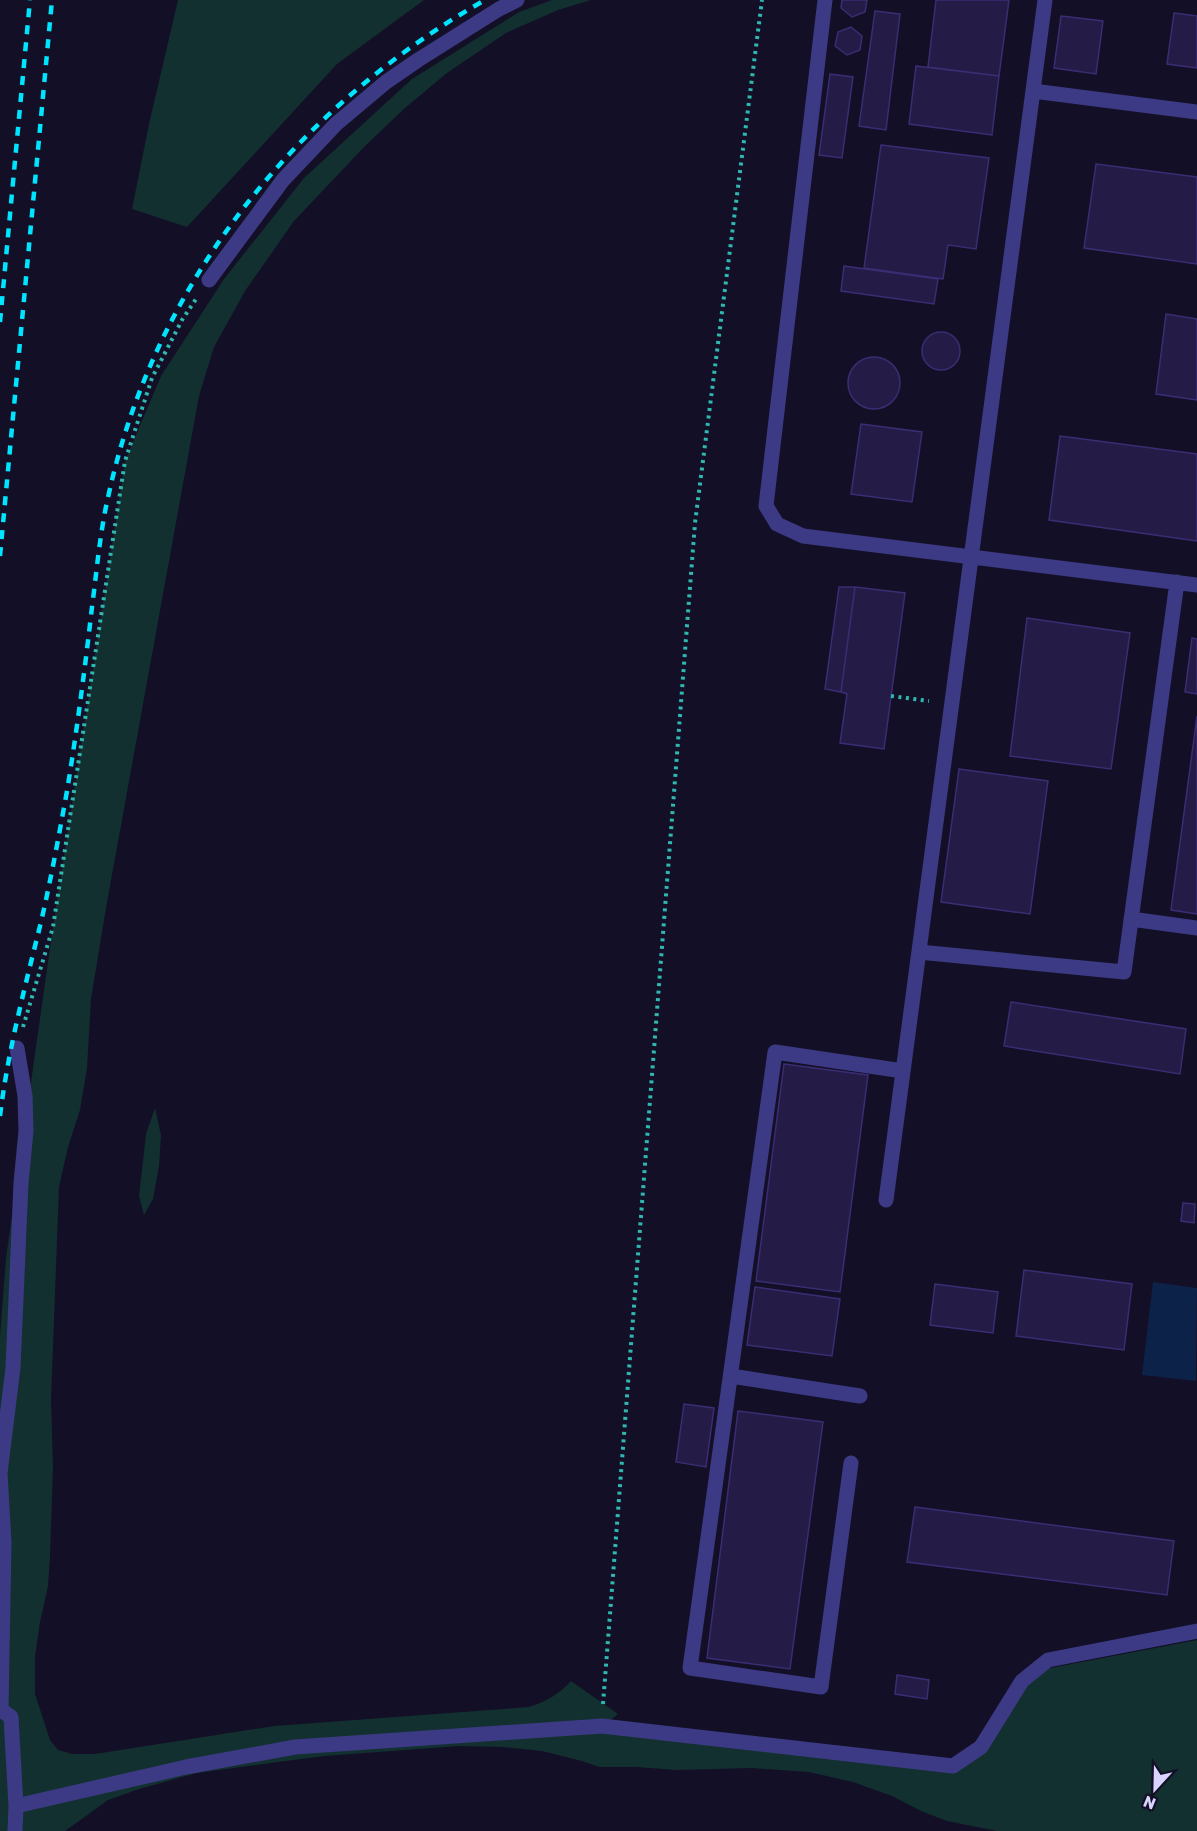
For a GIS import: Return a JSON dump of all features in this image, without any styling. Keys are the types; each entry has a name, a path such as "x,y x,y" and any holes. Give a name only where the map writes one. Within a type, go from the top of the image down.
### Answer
{"lane":[{"path":"209,280 283,180 345,117 386,82 418,60 517,0"},
{"path":"825,0 766,506 777,524 803,536 1197,585"},
{"path":"886,1200 1045,0"},
{"path":"1033,92 1197,112"},
{"path":"919,952 1124,972 1177,582"},
{"path":"1131,919 1197,928"},
{"path":"15,1831 11,1717 1,1710 4,1542 0,1473 13,1368 21,1183 26,1131 25,1096 17,1048"},
{"path":"851,1463 821,1686 690,1668 775,1053 903,1071"},
{"path":"731,1376 860,1396"},
{"path":"15,1806 186,1767 295,1747 602,1726 953,1766 981,1747 1022,1681 1048,1660 1197,1631"}],"path":[{"path":"602,1726 695,523 762,0"},
{"path":"17,1048 53,927 125,461 152,378 182,320 209,280"},
{"path":"891,696 952,704"}],"green space":[{"path":"178,0 424,0 337,64 187,227 132,209"},
{"path":"552,0 591,0 558,10 506,33 447,73 365,146 294,221 245,291 214,347 199,396 106,908 91,999 87,1068 80,1110 68,1147 59,1187 51,1400 53,1467 50,1556 48,1586 35,1656 35,1694 50,1740 58,1750 72,1754 95,1754 274,1726 529,1707 552,1697 571,1681 618,1714 598,1730 953,1766 1040,1670 1197,1640 1197,1831 997,1831 947,1821 892,1796 853,1782 809,1772 751,1768 677,1770 599,1767 542,1751 459,1746 324,1756 197,1773 108,1800 65,1831 0,1831 0,1337 6,1258 53,927 125,461 161,376 224,279 304,178 412,79 519,12"},
{"path":"155,1108 161,1135 159,1166 153,1199 144,1215 139,1196 146,1134"}],"water":[{"path":"1153,1282 1197,1288 1196,1381 1142,1375"}],"building":[{"path":"842,0 867,0 865,12 852,17 841,8"},
{"path":"936,0 1009,0 999,76 928,67"},
{"path":"875,11 900,14 886,130 859,126"},
{"path":"1174,13 1197,16 1197,68 1167,64"},
{"path":"1061,16 1103,21 1096,74 1054,68"},
{"path":"851,27 862,36 860,50 847,55 835,46 838,32"},
{"path":"916,66 999,76 992,135 909,124"},
{"path":"830,74 853,77 842,158 819,155"},
{"path":"881,145 989,158 976,249 948,245 943,279 864,268"},
{"path":"1096,164 1197,177 1197,264 1084,248"},
{"path":"844,266 938,279 934,304 841,291"},
{"path":"1166,314 1197,319 1197,400 1156,394"},
{"path":"941,332 955,337 960,351 955,365 941,370 927,365 922,351 927,337"},
{"path":"874,357 884,359 892,365 898,373 900,383 898,393 892,401 884,407 874,409 864,407 856,401 850,393 848,383 850,373 856,365 864,359"},
{"path":"861,424 922,432 912,502 851,494"},
{"path":"1060,436 1197,454 1197,541 1049,520"},
{"path":"839,587 855,587 841,692 825,689"},
{"path":"855,587 905,593 884,749 840,743 847,694 841,692"},
{"path":"1027,618 1130,633 1111,769 1010,756"},
{"path":"1192,638 1197,639 1197,694 1185,692"},
{"path":"1197,716 1197,914 1171,910"},
{"path":"959,769 1048,781 1030,914 941,902"},
{"path":"1011,1002 1186,1029 1180,1074 1004,1046"},
{"path":"784,1064 868,1075 840,1292 756,1281"},
{"path":"1183,1203 1195,1204 1194,1223 1181,1221"},
{"path":"1024,1270 1132,1284 1124,1350 1016,1336"},
{"path":"935,1284 998,1292 993,1333 930,1325"},
{"path":"755,1287 840,1299 832,1356 747,1345"},
{"path":"684,1404 714,1408 706,1467 676,1462"},
{"path":"738,1411 823,1422 790,1669 707,1658"},
{"path":"915,1507 1174,1541 1167,1595 907,1562"},
{"path":"897,1675 929,1680 927,1699 895,1694"}],"railway":[{"path":"0,322 30,0"},
{"path":"0,556 52,0"},
{"path":"0,1116 12,1043 45,906 67,791 106,507 131,415 161,341 199,272 244,207 296,147 354,92 417,43 485,0"}]}
